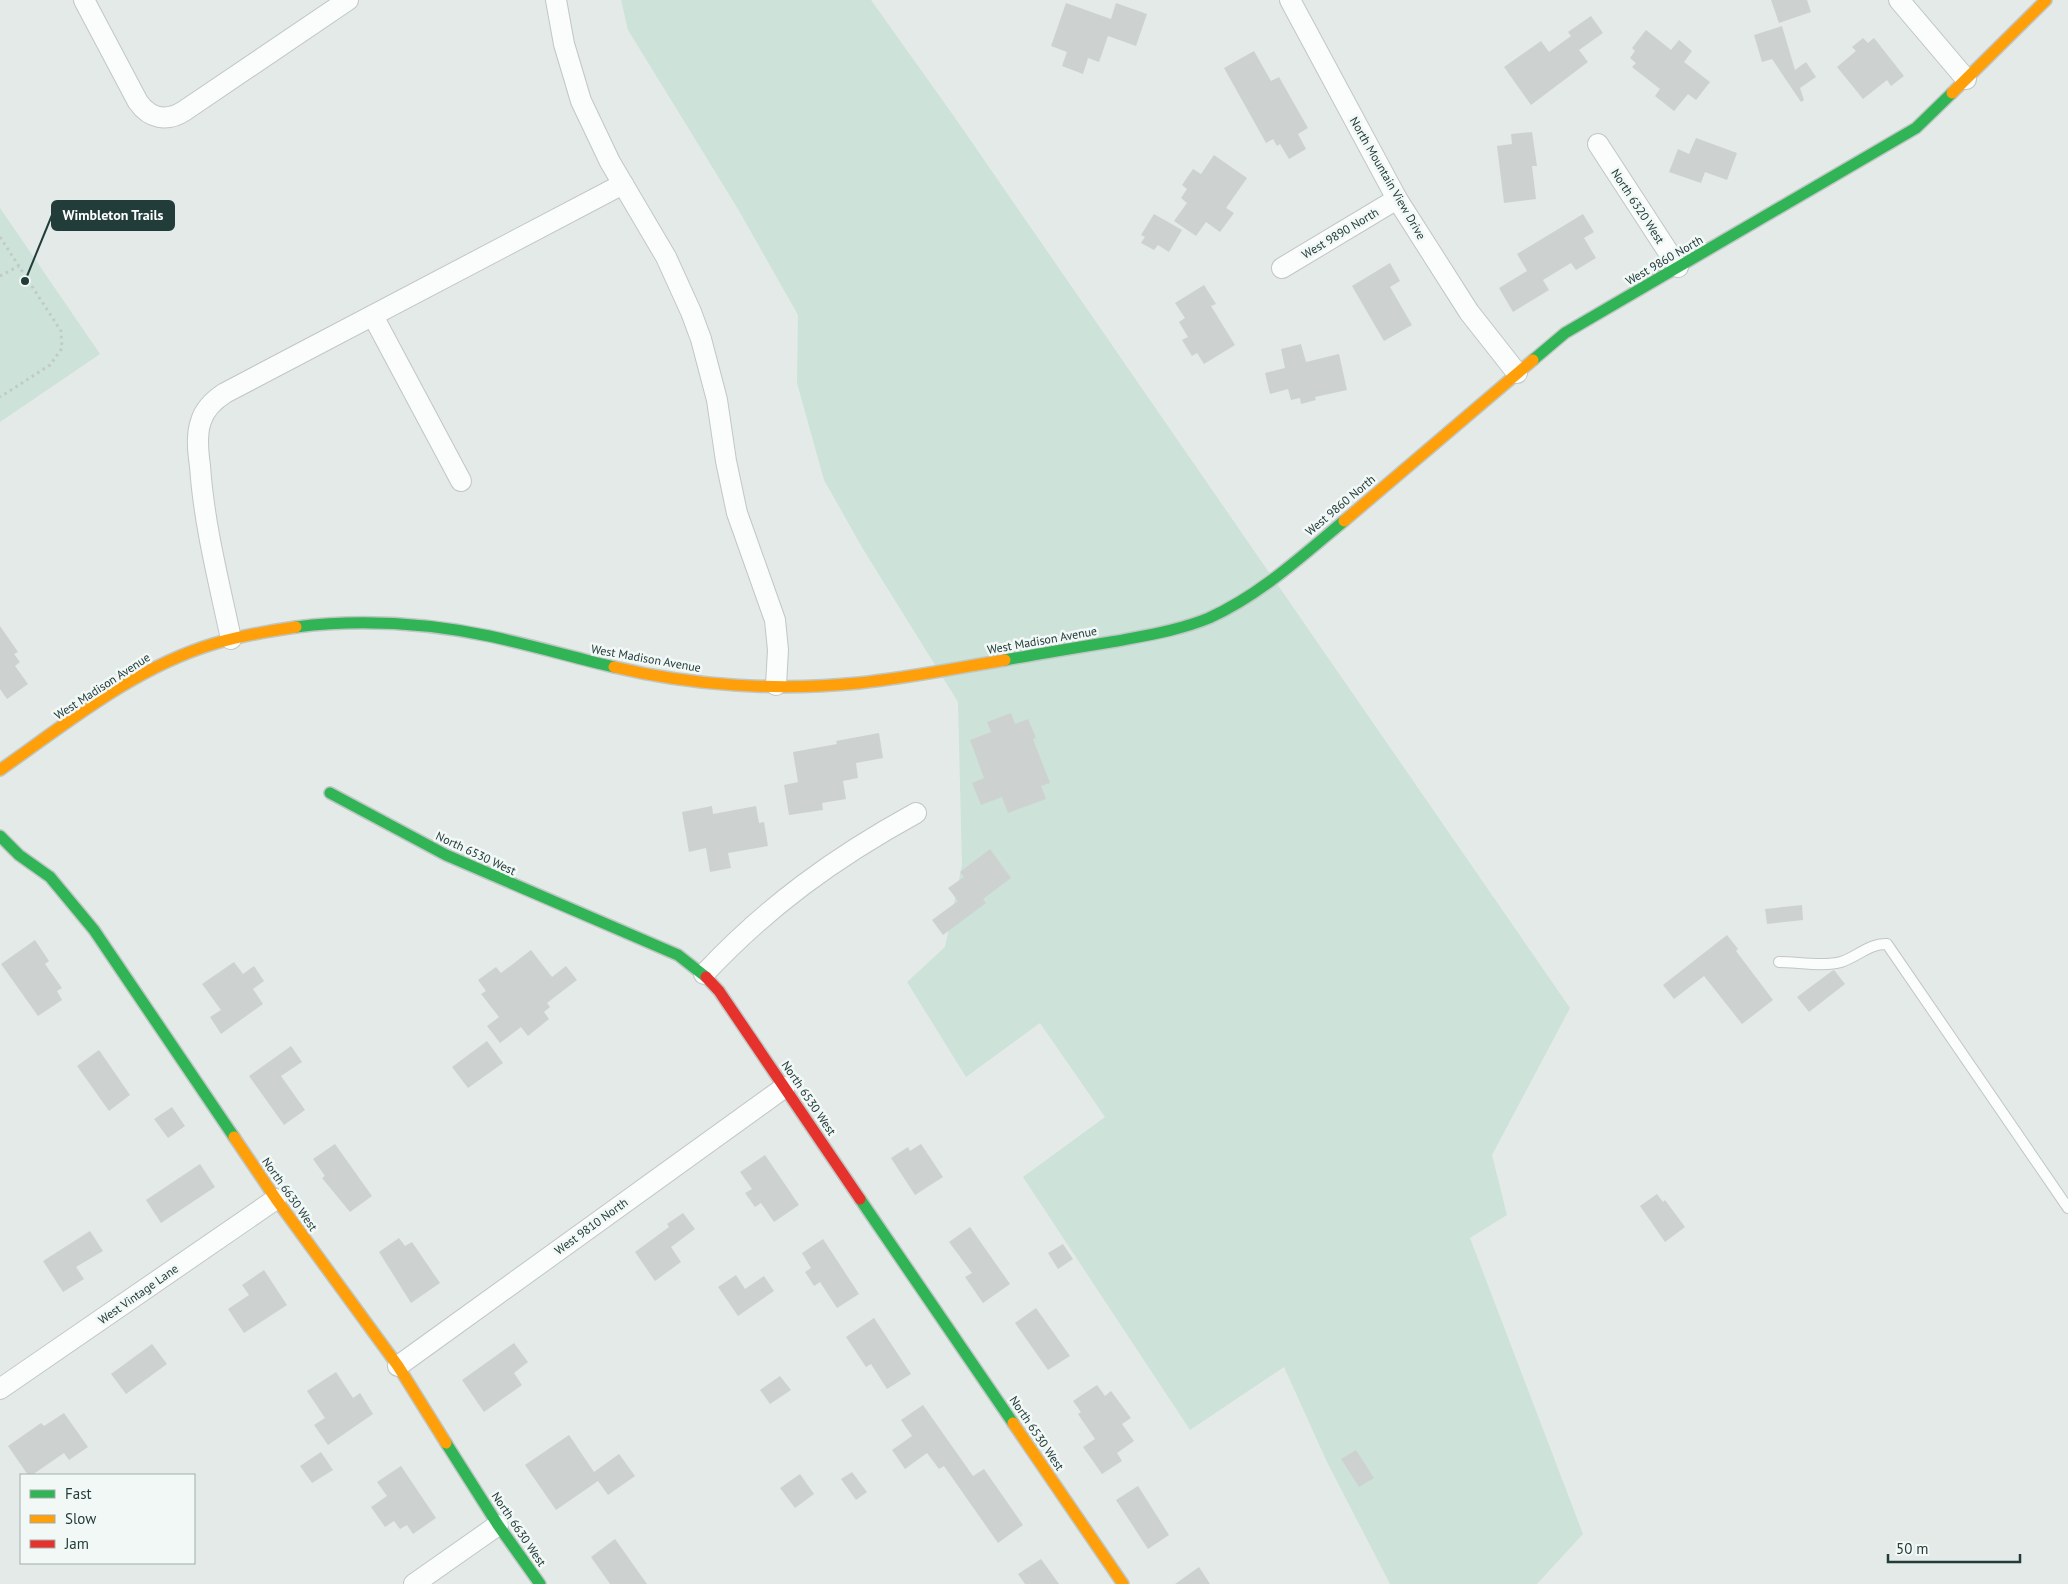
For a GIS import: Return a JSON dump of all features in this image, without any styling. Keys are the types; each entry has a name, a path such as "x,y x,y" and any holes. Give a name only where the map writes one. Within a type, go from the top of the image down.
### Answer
{"street":[{"path":"84,0 138,102 148,113 162,118 170,118 184,111 348,0"},
{"path":"556,0 564,44 581,101 594,132 666,257 680,286 704,348 717,400 726,461 737,513 775,620 778,650 776,685"},
{"name":"North Mountain View Drive","path":"1290,0 1397,199 1470,312 1517,373"},
{"path":"1898,0 1966,79"},
{"name":"West 9860 North","path":"1302,556 1565,333 1916,128 2046,0"},
{"name":"North 6320 West","path":"1598,144 1678,268"},
{"path":"231,639 211,545 202,489 198,436 204,413 210,405 225,393 623,184"},
{"name":"West 9890 North","path":"1282,268 1397,199"},
{"path":"372,316 461,481"},
{"name":"West Madison Avenue","path":"0,770 143,673 196,649 268,631 322,625 368,623 418,625 490,636 588,662 658,676 717,683 829,685 878,681 1160,633 1199,621 1229,607 1262,588 1302,556"},
{"name":"North 6530 West","path":"330,793 446,855 492,877 670,951 693,964 704,974 720,991 1123,1584"},
{"path":"704,974 751,928 803,884 858,846 916,814"},
{"name":"North 6630 West","path":"0,836 19,855 50,877 94,930 276,1199 398,1366 498,1525 540,1584"},
{"name":"West 9810 North","path":"398,1366 785,1087"},
{"name":"West Vintage Lane","path":"0,1389 276,1199"},
{"path":"414,1584 498,1525"}],"lane":[{"path":"1779,962 1840,962 1879,943 1888,944 2068,1208"}],"path":[{"path":"0,238 61,331 62,348 50,365 0,397"},
{"path":"0,276 19,266"}],"green space":[{"path":"621,0 871,0 953,115 1570,1008 1492,1155 1507,1215 1470,1238 1583,1534 1537,1584 1390,1584 1327,1462 1284,1367 1190,1430 1023,1177 1105,1117 1040,1023 966,1077 907,982 945,947 962,865 958,702 863,549 824,480 797,383 798,315 738,209 628,30"},
{"path":"0,208 100,354 0,422"}],"building":[{"path":"1771,0 1807,0 1811,12 1779,23"},
{"path":"1066,3 1111,19 1116,3 1147,14 1136,46 1108,36 1099,62 1088,58 1083,74 1062,66 1067,52 1051,46"},
{"path":"1591,16 1603,33 1579,50 1588,62 1531,105 1504,67 1541,41 1549,52 1571,36 1568,32"},
{"path":"1782,26 1795,70 1806,62 1816,77 1800,88 1804,100 1801,102 1772,59 1762,62 1754,35"},
{"path":"1646,30 1671,50 1679,40 1692,51 1684,62 1710,82 1696,100 1688,94 1674,111 1655,96 1660,89 1632,67 1636,63 1630,58 1635,51 1632,48"},
{"path":"1863,38 1868,43 1874,38 1904,76 1891,86 1887,80 1863,99 1837,67 1856,51 1852,47"},
{"path":"1254,51 1271,81 1279,77 1308,128 1298,134 1306,149 1289,159 1280,144 1277,146 1273,139 1266,143 1224,68"},
{"path":"1532,132 1537,166 1532,166 1536,199 1504,203 1497,146 1512,144 1511,134"},
{"path":"1696,138 1737,153 1727,180 1705,172 1701,183 1669,172 1678,149 1689,154"},
{"path":"1214,155 1247,178 1226,208 1234,213 1220,232 1206,222 1196,236 1174,221 1187,203 1181,198 1187,189 1182,185 1193,169 1201,174"},
{"path":"1154,214 1182,230 1169,252 1158,245 1154,250 1141,243 1145,237 1141,235"},
{"path":"1583,214 1594,232 1584,238 1596,258 1576,270 1571,263 1543,280 1549,290 1513,312 1499,288 1527,271 1517,254"},
{"path":"1390,263 1400,281 1390,287 1412,325 1384,341 1352,286"},
{"path":"1204,285 1216,304 1211,306 1235,345 1204,364 1197,353 1192,356 1182,340 1188,337 1179,322 1185,318 1175,303"},
{"path":"1301,344 1306,362 1339,354 1347,390 1315,397 1316,400 1301,404 1300,398 1291,400 1288,389 1270,394 1265,373 1285,368 1281,349"},
{"path":"0,626 18,652 14,654 20,662 15,666 28,684 7,699 0,689"},
{"path":"1011,713 1015,724 1028,719 1036,738 1033,739 1050,783 1041,786 1046,799 1008,813 1002,797 981,805 972,783 984,778 970,740 991,732 987,722"},
{"path":"879,733 883,758 856,763 858,778 843,781 846,799 822,803 823,810 789,815 784,785 798,782 793,752 837,744 836,741"},
{"path":"712,806 713,814 756,806 759,823 764,822 768,846 728,853 731,868 710,872 706,848 689,852 682,812"},
{"path":"990,849 1011,878 983,899 986,903 943,935 932,920 958,901 948,888 964,877 960,872"},
{"path":"1802,905 1803,920 1767,924 1765,909"},
{"path":"1727,935 1738,949 1736,951 1773,1000 1742,1024 1704,976 1674,999 1663,985"},
{"path":"35,940 49,961 45,964 62,988 57,991 62,1000 38,1016 1,964"},
{"path":"531,950 552,977 566,966 577,980 547,1003 550,1007 544,1012 549,1019 528,1036 521,1027 500,1043 487,1026 499,1017 481,994 486,991 478,980 496,967 501,973"},
{"path":"234,962 243,974 254,966 264,981 253,989 263,1004 221,1034 210,1017 221,1010 202,984"},
{"path":"1834,970 1845,984 1809,1012 1797,997"},
{"path":"487,1041 503,1063 468,1088 452,1067"},
{"path":"291,1046 302,1062 281,1076 305,1110 284,1125 249,1076"},
{"path":"99,1050 130,1095 109,1111 77,1066"},
{"path":"172,1107 185,1126 168,1138 154,1119"},
{"path":"335,1144 372,1196 350,1212 322,1178 325,1176 313,1159"},
{"path":"921,1144 943,1177 915,1195 891,1158 908,1147 910,1151"},
{"path":"765,1155 799,1205 774,1222 761,1203 755,1207 745,1193 752,1189 740,1172"},
{"path":"200,1164 215,1187 161,1223 146,1200"},
{"path":"1657,1194 1663,1202 1665,1200 1685,1227 1665,1242 1640,1206"},
{"path":"683,1213 695,1229 671,1247 681,1262 655,1281 635,1252 669,1227 667,1224"},
{"path":"970,1227 1010,1284 983,1303 965,1277 972,1273 949,1242"},
{"path":"90,1231 103,1251 76,1267 84,1279 63,1292 43,1261"},
{"path":"399,1238 405,1246 412,1242 440,1283 411,1303 379,1252"},
{"path":"823,1239 859,1294 837,1308 820,1282 814,1286 805,1272 811,1268 802,1253"},
{"path":"1063,1244 1073,1259 1058,1269 1048,1253"},
{"path":"264,1270 287,1305 244,1333 228,1309 249,1295 242,1285"},
{"path":"736,1275 745,1289 764,1276 774,1291 738,1316 718,1287"},
{"path":"1036,1308 1070,1356 1048,1370 1015,1323"},
{"path":"874,1318 911,1374 887,1389 871,1364 866,1367 846,1337"},
{"path":"514,1343 528,1362 514,1373 522,1385 484,1412 462,1380"},
{"path":"152,1344 167,1364 126,1394 111,1374"},
{"path":"336,1372 353,1398 360,1393 373,1414 328,1445 314,1425 325,1418 307,1391"},
{"path":"780,1376 791,1390 770,1404 760,1390"},
{"path":"1097,1385 1105,1396 1111,1391 1131,1418 1122,1424 1134,1441 1117,1453 1122,1461 1102,1474 1083,1447 1095,1439 1078,1414 1081,1412 1073,1401"},
{"path":"923,1405 973,1476 984,1469 1023,1525 998,1543 944,1466 939,1469 927,1453 905,1469 892,1450 912,1436 901,1420"},
{"path":"64,1413 88,1447 69,1460 64,1453 33,1474 27,1474 8,1446 41,1423 44,1426"},
{"path":"569,1435 594,1472 619,1454 635,1476 608,1495 598,1481 556,1510 525,1465"},
{"path":"1356,1450 1374,1478 1359,1487 1341,1459"},
{"path":"321,1452 333,1470 312,1483 300,1466"},
{"path":"401,1466 436,1518 413,1534 407,1525 400,1529 394,1521 385,1527 371,1507 387,1496 377,1482"},
{"path":"852,1472 867,1492 856,1500 841,1479"},
{"path":"800,1474 814,1494 795,1508 780,1488"},
{"path":"1138,1486 1169,1535 1148,1549 1116,1500"},
{"path":"615,1539 647,1584 610,1584 591,1557"},
{"path":"1041,1559 1059,1584 1025,1584 1018,1574"},
{"path":"1199,1567 1210,1584 1175,1584"}],"traffic: fast":[{"path":"1533,360 1565,333 1916,128 1952,93"},
{"path":"1005,660 1152,634 1187,626 1209,618 1228,609 1263,586 1344,521"},
{"path":"296,627 368,623 441,628 505,640 614,667"},
{"path":"330,793 446,855 678,955 706,977"},
{"path":"0,836 19,855 50,877 94,930 234,1137"},
{"path":"860,1199 1013,1423"},
{"path":"446,1443 498,1525 540,1584"}],"traffic: slow":[{"path":"1952,93 2046,0"},
{"path":"1344,521 1533,360"},
{"path":"0,770 102,698 156,667 184,654 213,644 254,634 296,627"},
{"path":"614,667 705,683 798,687 877,681 1005,660"},
{"path":"234,1137 276,1199 398,1366 446,1443"},
{"path":"1013,1423 1123,1584"}],"traffic: jam":[{"path":"706,977 719,991 860,1199"}],"place":[{"name":"Wimbleton Trails","path":"25,281"}]}
